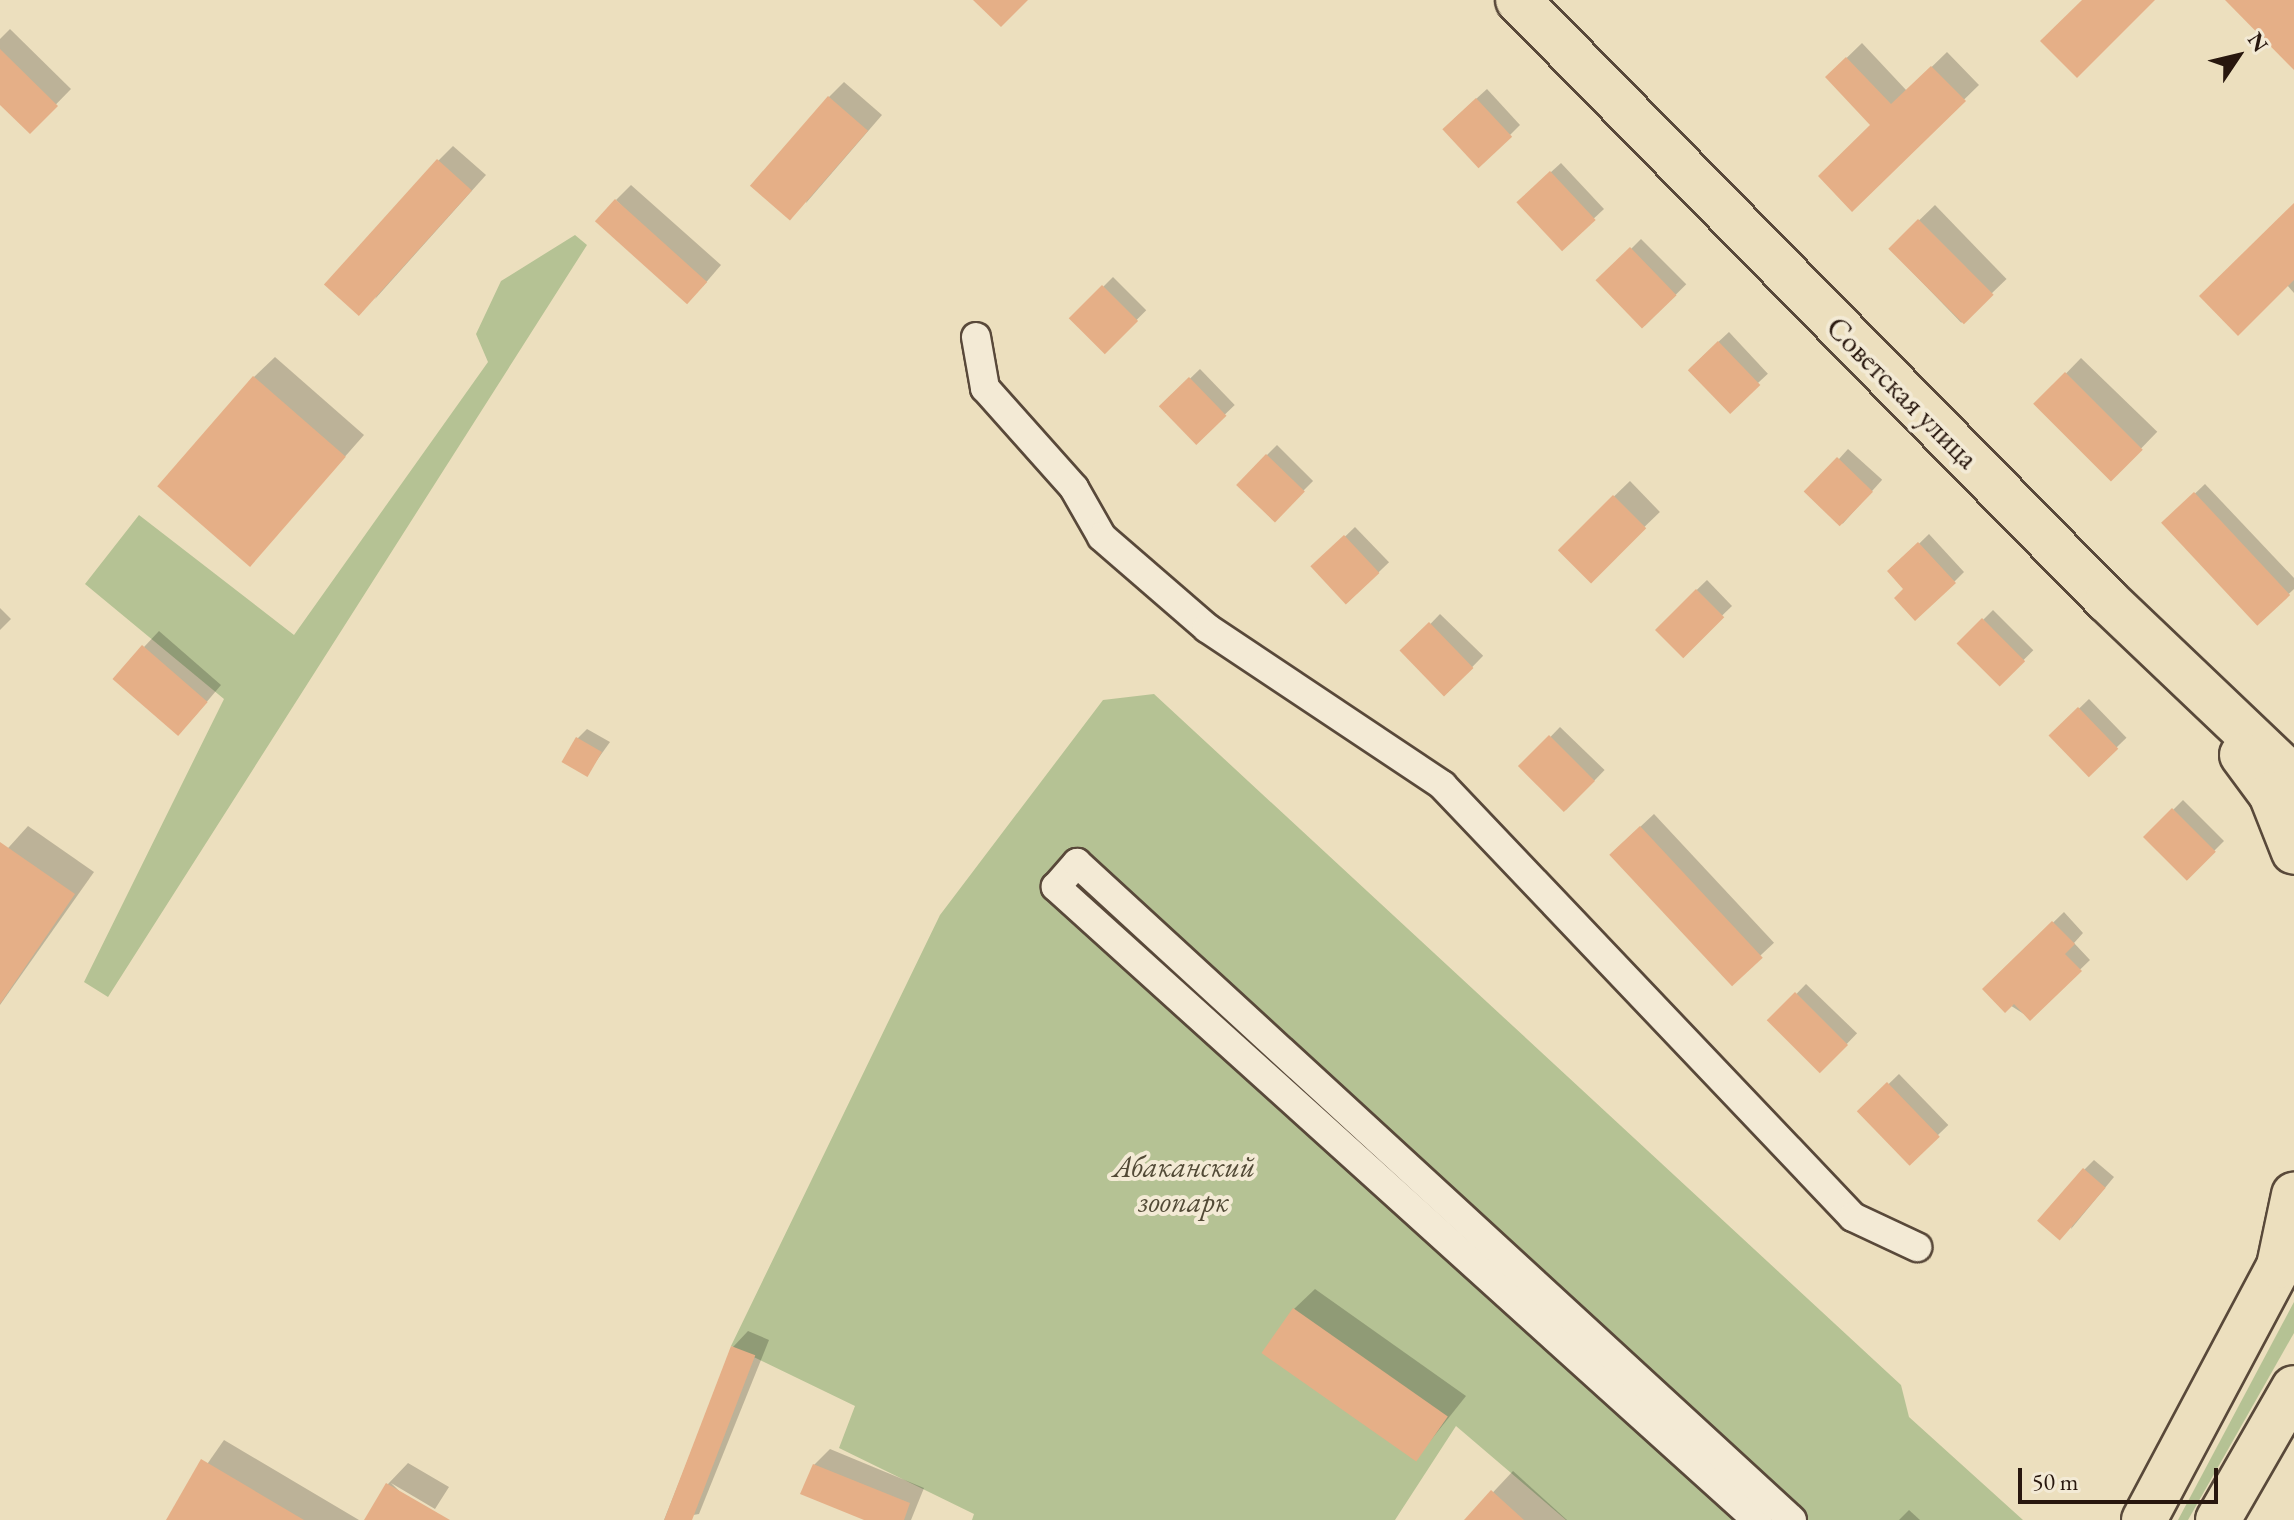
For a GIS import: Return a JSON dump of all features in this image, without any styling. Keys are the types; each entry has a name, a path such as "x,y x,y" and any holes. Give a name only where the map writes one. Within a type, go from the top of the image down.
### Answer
{"main road":[{"name":"Советская улица","path":"1518,0 2152,644 2294,778"},
{"path":"2152,644 2271,794 2294,852"},
{"path":"2144,1520 2279,1266 2294,1195"},
{"path":"2218,1520 2294,1388"}],"street":[{"path":"976,337 985,388 1074,488 1102,537 1207,628 1442,785 1853,1217 1917,1247"},
{"path":"1757,1520 1056,887 1077,863 1792,1520"}],"green space":[{"path":"575,235 587,245 108,997 84,982 224,699 85,584 139,515 294,635 488,362 476,334 501,281"},
{"name":"Абаканский зоопарк","path":"1154,694 1901,1385 1909,1417 2023,1520 1566,1520 1456,1426 1395,1520 972,1520 974,1514 839,1448 855,1406 731,1346 940,915 1103,700"},
{"path":"2294,1302 2294,1333 2188,1520 2178,1520"}],"building":[{"path":"973,0 1028,0 1001,27"},
{"path":"2082,0 2155,0 2077,78 2040,41"},
{"path":"2225,0 2294,0 2294,70"},
{"path":"0,49 58,106 30,134 0,105"},
{"path":"1846,57 1891,104 1931,66 1966,101 1852,212 1818,176 1870,125 1825,77"},
{"path":"828,96 868,131 790,221 750,186"},
{"path":"1476,98 1512,137 1479,168 1442,129"},
{"path":"437,159 472,190 359,316 324,285"},
{"path":"1550,171 1596,220 1562,251 1516,202"},
{"path":"615,199 707,282 687,304 595,221"},
{"path":"2294,203 2294,280 2238,336 2199,296"},
{"path":"1918,219 1994,295 1964,324 1888,249"},
{"path":"1630,247 1677,295 1642,329 1595,280"},
{"path":"1102,285 1138,321 1105,354 1069,318"},
{"path":"1718,341 1760,385 1730,414 1688,370"},
{"path":"2065,372 2143,450 2111,482 2033,404"},
{"path":"253,376 346,457 250,567 157,486"},
{"path":"1189,377 1227,416 1196,445 1159,406"},
{"path":"1266,454 1305,492 1275,522 1236,485"},
{"path":"1837,457 1873,492 1840,526 1804,492"},
{"path":"2194,492 2290,595 2257,626 2161,523"},
{"path":"1613,495 1646,528 1591,583 1558,550"},
{"path":"1344,535 1379,573 1346,604 1310,566"},
{"path":"1918,542 1956,583 1915,621 1894,598 1903,589 1887,571"},
{"path":"1696,589 1724,617 1683,658 1655,630"},
{"path":"1982,618 2025,661 2000,687 1957,643"},
{"path":"1429,622 1473,668 1444,697 1400,650"},
{"path":"142,645 208,702 178,736 112,679"},
{"path":"2078,707 2118,749 2089,777 2049,735"},
{"path":"1549,735 1595,781 1564,812 1518,766"},
{"path":"576,737 602,752 587,777 562,762"},
{"path":"2172,808 2216,852 2187,881 2143,837"},
{"path":"1640,826 1763,958 1732,986 1609,855"},
{"path":"0,842 75,894 0,1004"},
{"path":"2052,921 2075,944 2065,954 2082,971 2030,1021 2014,1004 2005,1013 1982,989"},
{"path":"1795,992 1848,1045 1820,1073 1767,1020"},
{"path":"1887,1082 1940,1137 1910,1166 1857,1111"},
{"path":"2083,1168 2106,1188 2060,1241 2037,1221"},
{"path":"1293,1308 1448,1416 1416,1461 1261,1353"},
{"path":"731,1346 755,1355 692,1520 664,1520"},
{"path":"201,1459 304,1520 166,1520"},
{"path":"813,1464 910,1503 904,1520 864,1520 800,1494"},
{"path":"386,1483 450,1520 364,1520"},
{"path":"1491,1490 1524,1520 1464,1520"}]}
